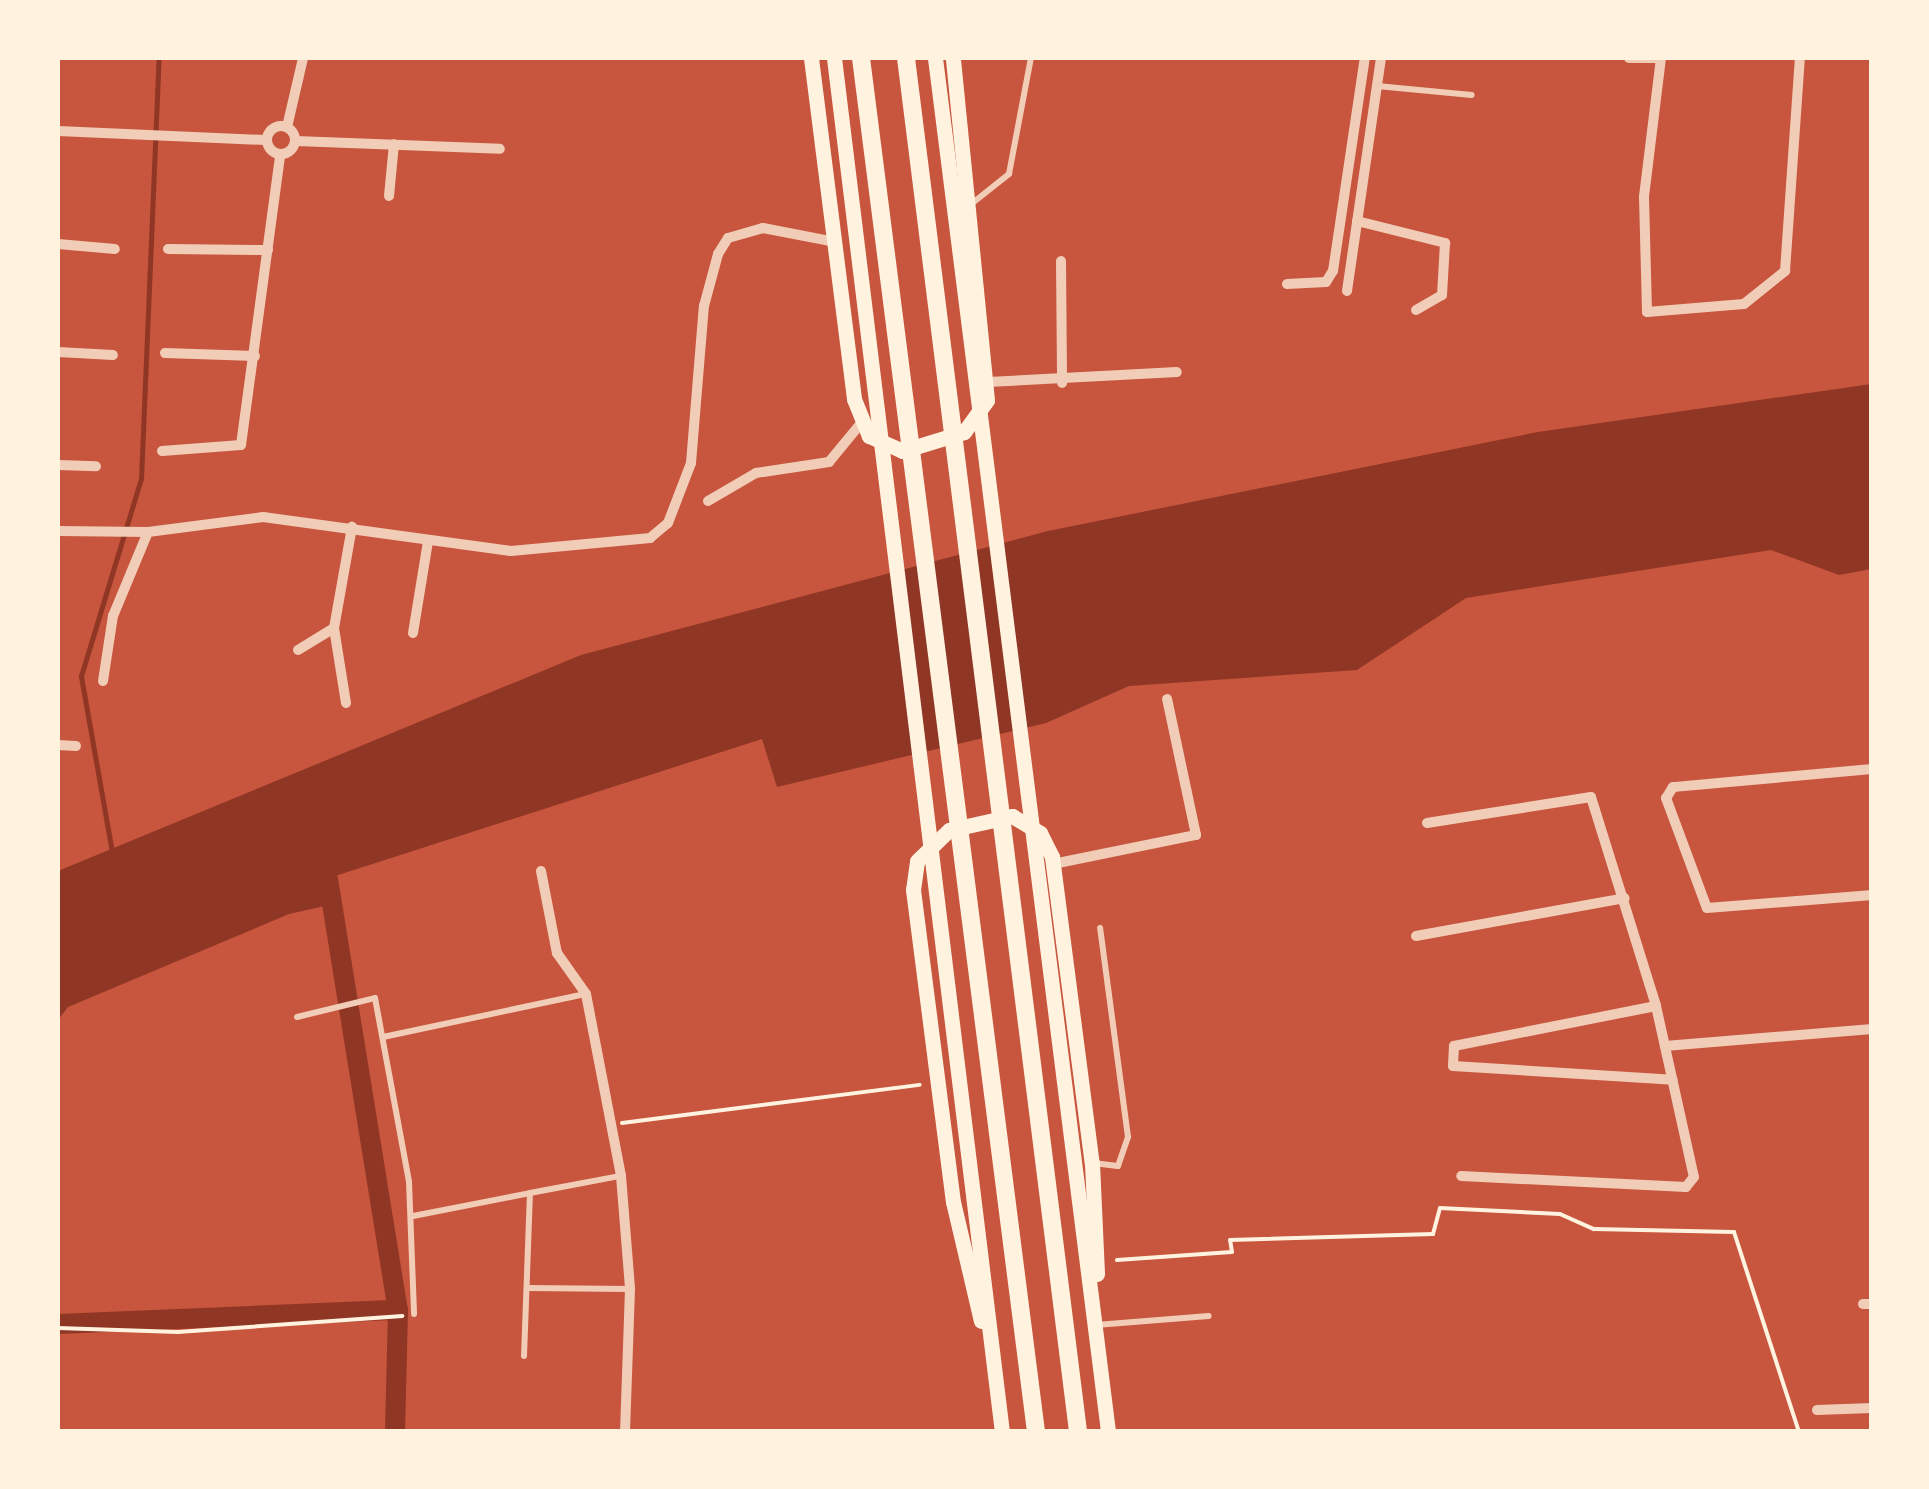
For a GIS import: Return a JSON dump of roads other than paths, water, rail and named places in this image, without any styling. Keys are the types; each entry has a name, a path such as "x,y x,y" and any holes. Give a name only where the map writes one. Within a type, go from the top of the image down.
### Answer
{"main road":[{"path":"811,58 862,422 869,436 902,451 946,442 979,418 988,382 953,58"},
{"path":"834,58 949,970 1002,1432"},
{"path":"861,58 1036,1432"},
{"path":"906,58 1078,1432"},
{"path":"935,58 954,240 1108,1432"},
{"path":"994,1373 954,1202 914,890 931,840 990,820 1028,821 1053,864 1092,1163 1094,1317"}],"street":[{"path":"58,131 266,140 287,127 303,58"},
{"path":"1286,284 1326,282 1333,271 1364,58"},
{"path":"1347,291 1381,58"},
{"path":"1629,58 1659,58 1644,197 1647,312 1744,304 1786,272 1800,58"},
{"path":"287,127 296,141"},
{"path":"266,140 280,155"},
{"path":"162,451 242,445 280,155 296,141 500,148"},
{"path":"389,196 394,144"},
{"path":"1358,222 1445,244 1442,295 1416,310"},
{"path":"58,531 148,532 263,517 512,551 626,545 668,523 691,463 706,295 728,238 763,228 835,242"},
{"path":"58,244 116,248"},
{"path":"168,249 268,250"},
{"path":"1061,261 1062,383"},
{"path":"58,352 113,355"},
{"path":"165,352 256,356"},
{"path":"988,382 1062,383 1177,372"},
{"path":"708,501 756,473 828,462 862,422"},
{"path":"58,464 96,466"},
{"path":"346,703 334,628 352,527"},
{"path":"103,681 113,616 148,532"},
{"path":"412,632 428,541"},
{"path":"298,650 334,628"},
{"path":"1053,864 1196,835 1167,699"},
{"path":"58,745 76,746"},
{"path":"1872,769 1673,787 1666,798 1707,908 1872,894"},
{"path":"1428,824 1586,794 1625,898 1671,1046 1673,1080 1694,1178 1686,1187 1461,1176"},
{"path":"541,871 557,953 586,994 621,1176 630,1290 624,1432"},
{"path":"1416,936 1625,898"},
{"path":"1656,1006 1454,1046 1453,1066 1673,1080"},
{"path":"1671,1046 1872,1029"},
{"path":"1817,1410 1872,1408"}],"lane":[{"path":"970,205 1010,174 1030,58"},
{"path":"1377,86 1472,95"},
{"path":"1092,1163 1118,1166 1128,1137 1100,928"},
{"path":"383,1036 586,994"},
{"path":"296,1017 375,998 412,1216 414,1314"},
{"path":"412,1216 621,1176"},
{"path":"524,1356 530,1193"},
{"path":"527,1288 630,1290"},
{"path":"1094,1317 1209,1316"}],"waterway":[{"path":"112,852 81,676 141,479 159,58"},
{"path":"328,879 398,1310 395,1432"},
{"path":"58,1324 398,1310"}]}
